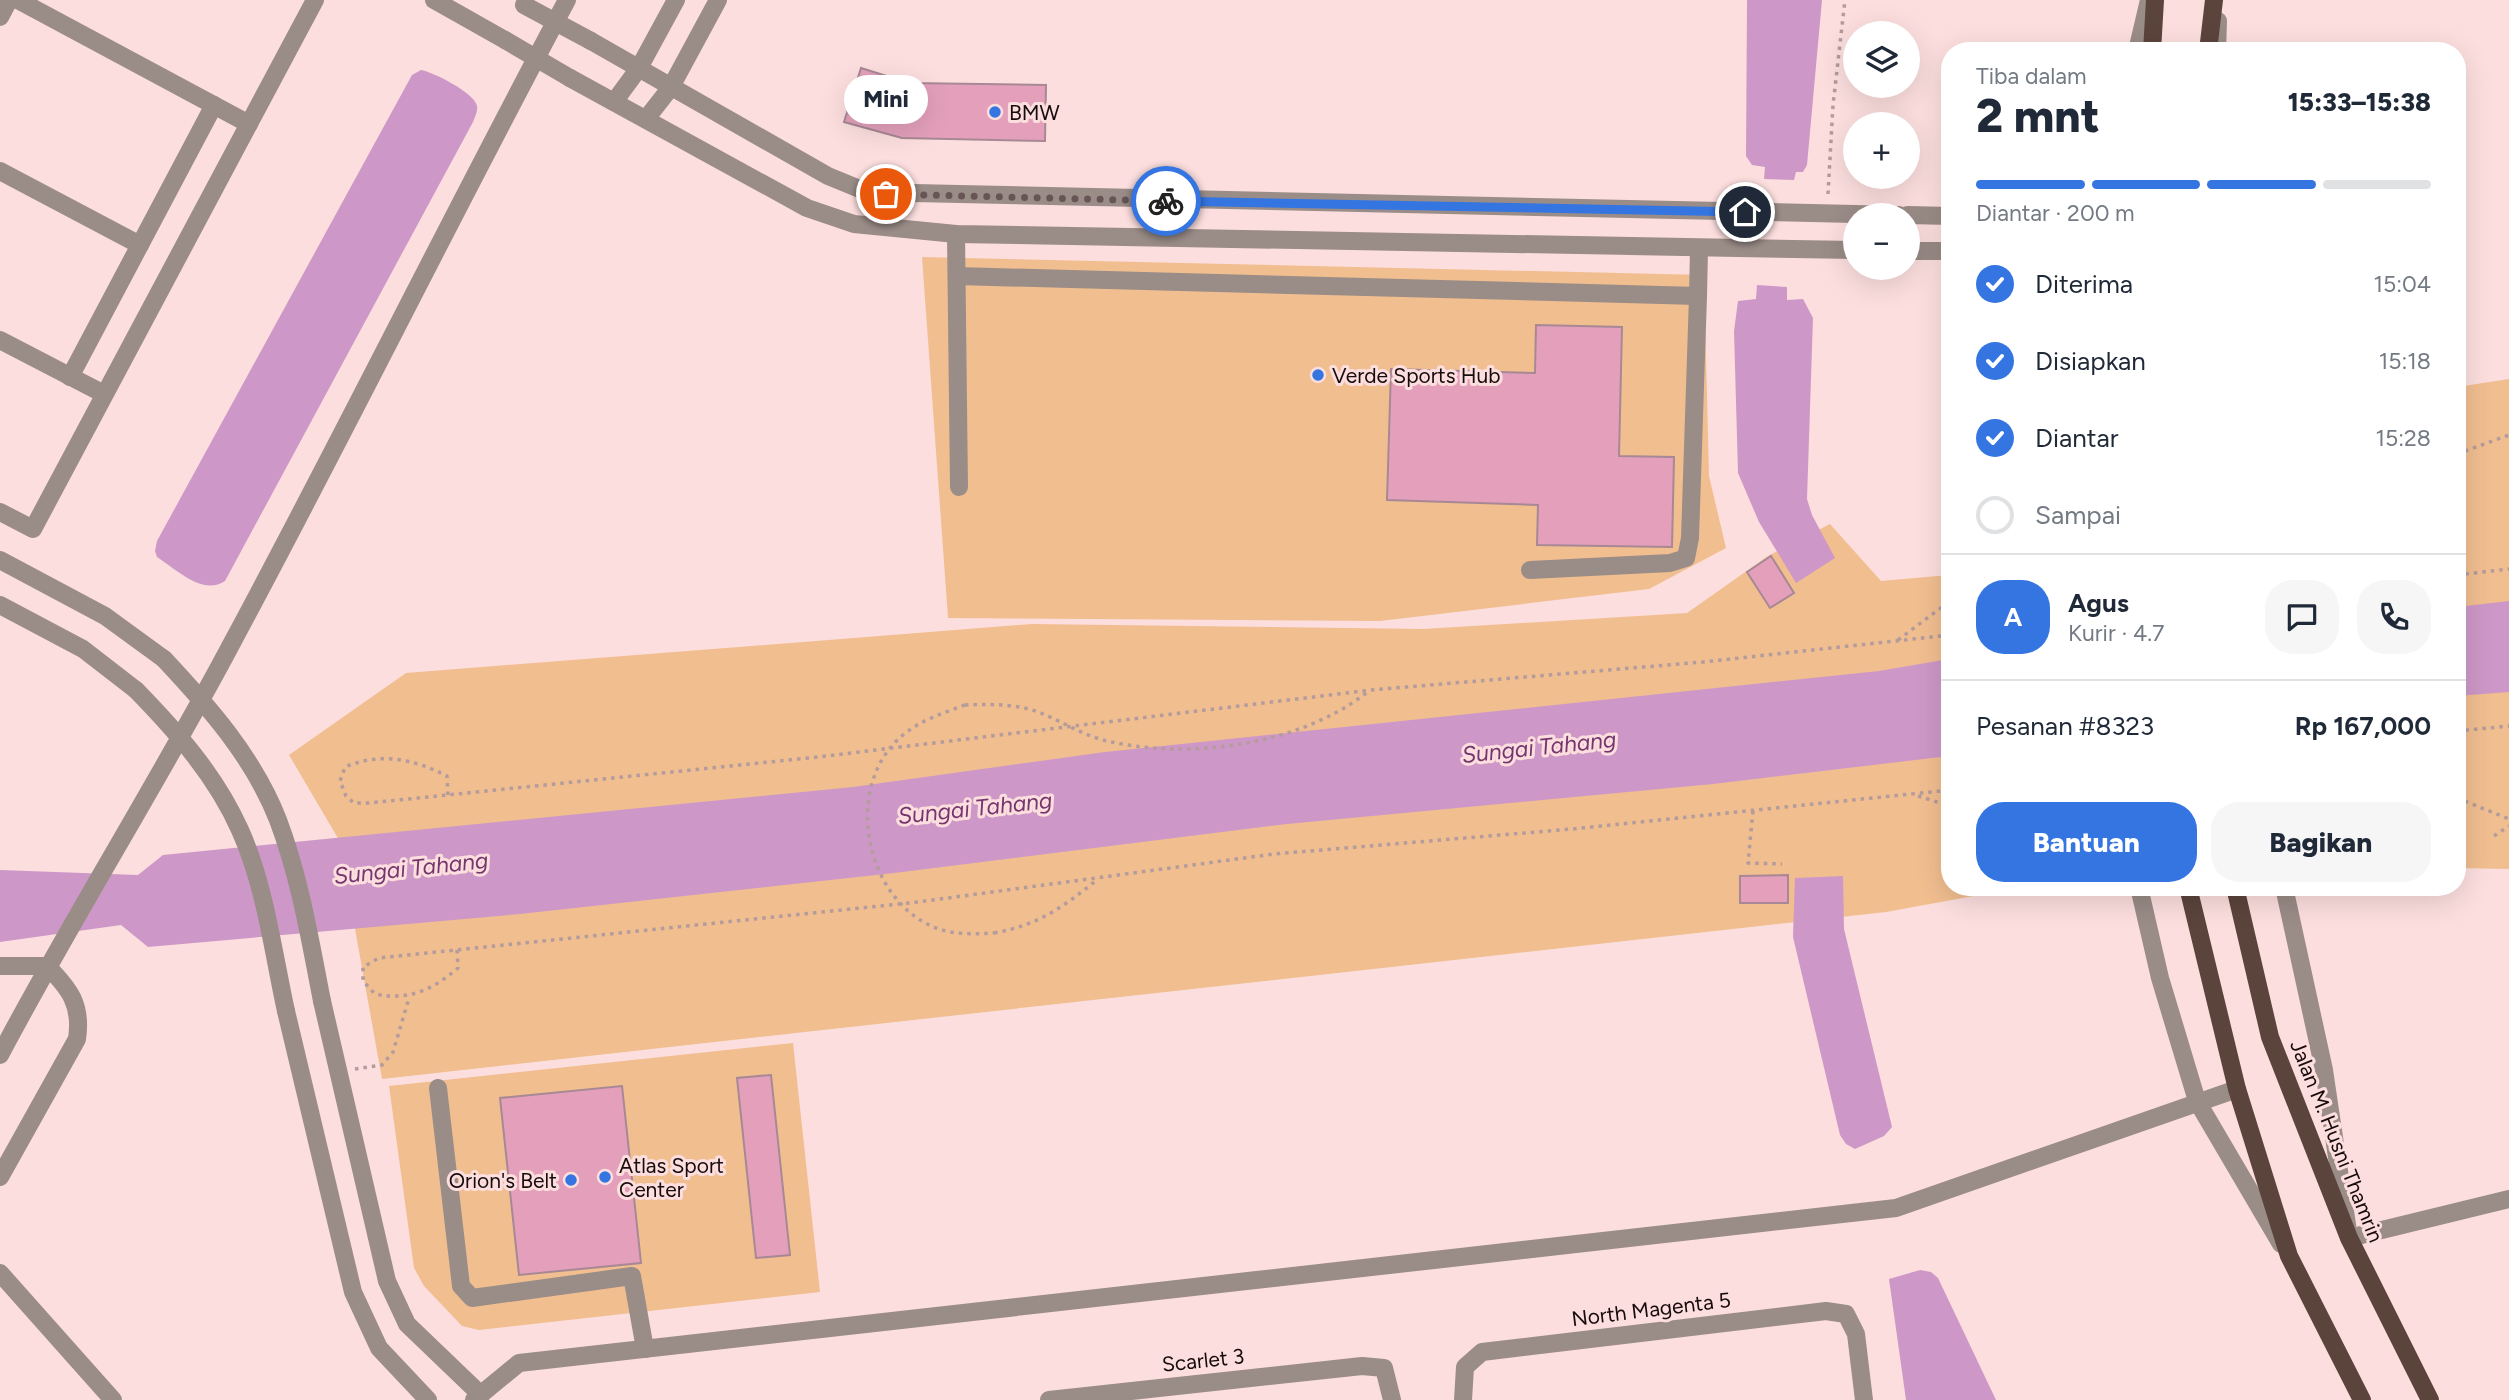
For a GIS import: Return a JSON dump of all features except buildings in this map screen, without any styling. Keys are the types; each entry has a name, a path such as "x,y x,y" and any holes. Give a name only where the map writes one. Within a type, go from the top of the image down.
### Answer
{"main road":[{"path":"2152,42 2155,0"},
{"path":"2209,42 2216,0"},
{"path":"2190,896 2225,1047 2289,1256 2362,1400"},
{"name":"Jalan M. Husni Thamrin","path":"2237,896 2270,1037 2349,1238 2430,1400"}],"street":[{"path":"0,17 9,0"},
{"path":"18,0 249,124"},
{"path":"0,512 33,529 315,0"},
{"path":"434,0 807,208 854,224 956,234 1843,250"},
{"path":"0,1055 47,966 110,863 233,641 447,224 567,0"},
{"path":"614,102 639,68 676,0"},
{"path":"646,120 671,87 718,0"},
{"path":"2139,42 2149,0"},
{"path":"2216,0 2217,42"},
{"path":"520,2 828,176 867,192 1843,214"},
{"path":"70,377 214,105"},
{"path":"0,171 140,245"},
{"path":"1920,215 1941,216"},
{"path":"956,234 958,487"},
{"path":"1530,570 1670,563 1686,558 1690,538 1699,249"},
{"path":"1920,251 1941,251"},
{"path":"957,276 1698,296"},
{"path":"0,340 104,394"},
{"path":"0,560 105,616 164,659 208,706 238,747 277,818 297,880 322,1001 387,1281 407,1324 477,1397 519,1363 1896,1208 2237,1089"},
{"path":"0,605 83,649 136,690 182,737 214,782 241,831 260,891 353,1292 379,1348 428,1400"},
{"path":"2141,896 2160,978 2197,1101 2289,1256"},
{"path":"2286,896 2324,1070 2349,1238 2509,1199"},
{"path":"0,966 47,966 69,988 78,1007 77,1039 0,1177"},
{"path":"438,1088 461,1286 472,1298 632,1276 645,1349"},
{"path":"0,1273 113,1400"},
{"name":"North Magenta 5","path":"1463,1400 1465,1367 1482,1352 1826,1311 1846,1314 1856,1334 1859,1399"},
{"name":"Scarlet 3","path":"1049,1400 1362,1366 1384,1368 1392,1400"}],"path":[{"path":"1827,214 1833,105 1845,0"},
{"path":"2466,451 2509,435"},
{"path":"2466,574 2509,569"},
{"path":"1896,641 1941,608"},
{"path":"449,795 447,776 421,763 410,761 364,759 345,767 340,781 346,796 354,803 449,795 818,757 1371,690 1703,662 1941,636"},
{"path":"1100,878 1056,912 1022,929 964,934 936,928 909,912 874,862 867,824 869,789 882,763 901,736 933,716 965,705 995,704 1030,709 1101,739 1167,748 1217,747 1260,739 1333,714 1371,690"},
{"path":"2466,730 2509,726"},
{"path":"457,950 458,968 439,984 409,997 375,994 363,981 363,967 379,958 918,902 1274,854 1941,791"},
{"path":"1916,795 1941,803"},
{"path":"2466,802 2509,819"},
{"path":"1753,811 1748,863 1782,864"},
{"path":"2494,836 2509,826"},
{"path":"339,1071 382,1065 393,1052 409,997"}],"shaded area":[{"name":"Verde Sports Hub","path":"922,257 1704,275 1709,476 1726,548 1649,589 1380,621 948,618"},
{"path":"2509,379 2509,869 2466,868 2466,386"},
{"path":"1830,524 1881,581 1941,576 1941,896 1974,896 1886,912 382,1079 339,840 289,755 406,673 1032,624 1423,629 1687,613 1768,556"},
{"name":"Atlas Sport Center","path":"793,1043 820,1292 479,1330 462,1326 424,1286 414,1268 389,1086"}],"water":[{"path":"1747,0 1822,0 1807,165 1803,172 1796,172 1794,180 1764,179 1765,167 1752,165 1746,156"},
{"path":"421,70 462,89 475,101 477,112 473,122 225,581 208,585 190,580 157,557 157,541 412,75"},
{"path":"1757,285 1787,287 1787,300 1803,299 1813,318 1807,499 1812,515 1835,558 1796,583 1759,522 1738,473 1734,331 1738,301 1756,299"},
{"path":"2509,601 2509,692 2466,695 2466,606"},
{"name":"Sungai Tahang","path":"1941,660 1941,757 1713,784 1287,824 894,873 520,914 148,947 121,925 0,942 0,870 138,875 163,855 853,787 1105,752 1879,671"},
{"path":"1843,876 1844,929 1892,1127 1884,1136 1855,1149 1846,1144 1840,1135 1793,937 1795,878"},
{"path":"1920,1270 1931,1272 1938,1278 1996,1400 1906,1400 1889,1279"}],"way so far":[{"path":"886,194 1166,201"}],"place":[{"name":"BMW","path":"995,112"},
{"name":"Mini","path":"886,194"},
{"name":"Verde Sports Hub","path":"1318,375"},
{"name":"Atlas Sport Center","path":"605,1177"},
{"name":"Orion's Belt","path":"571,1180"}],"route":[{"path":"1166,201 1745,212"}]}
